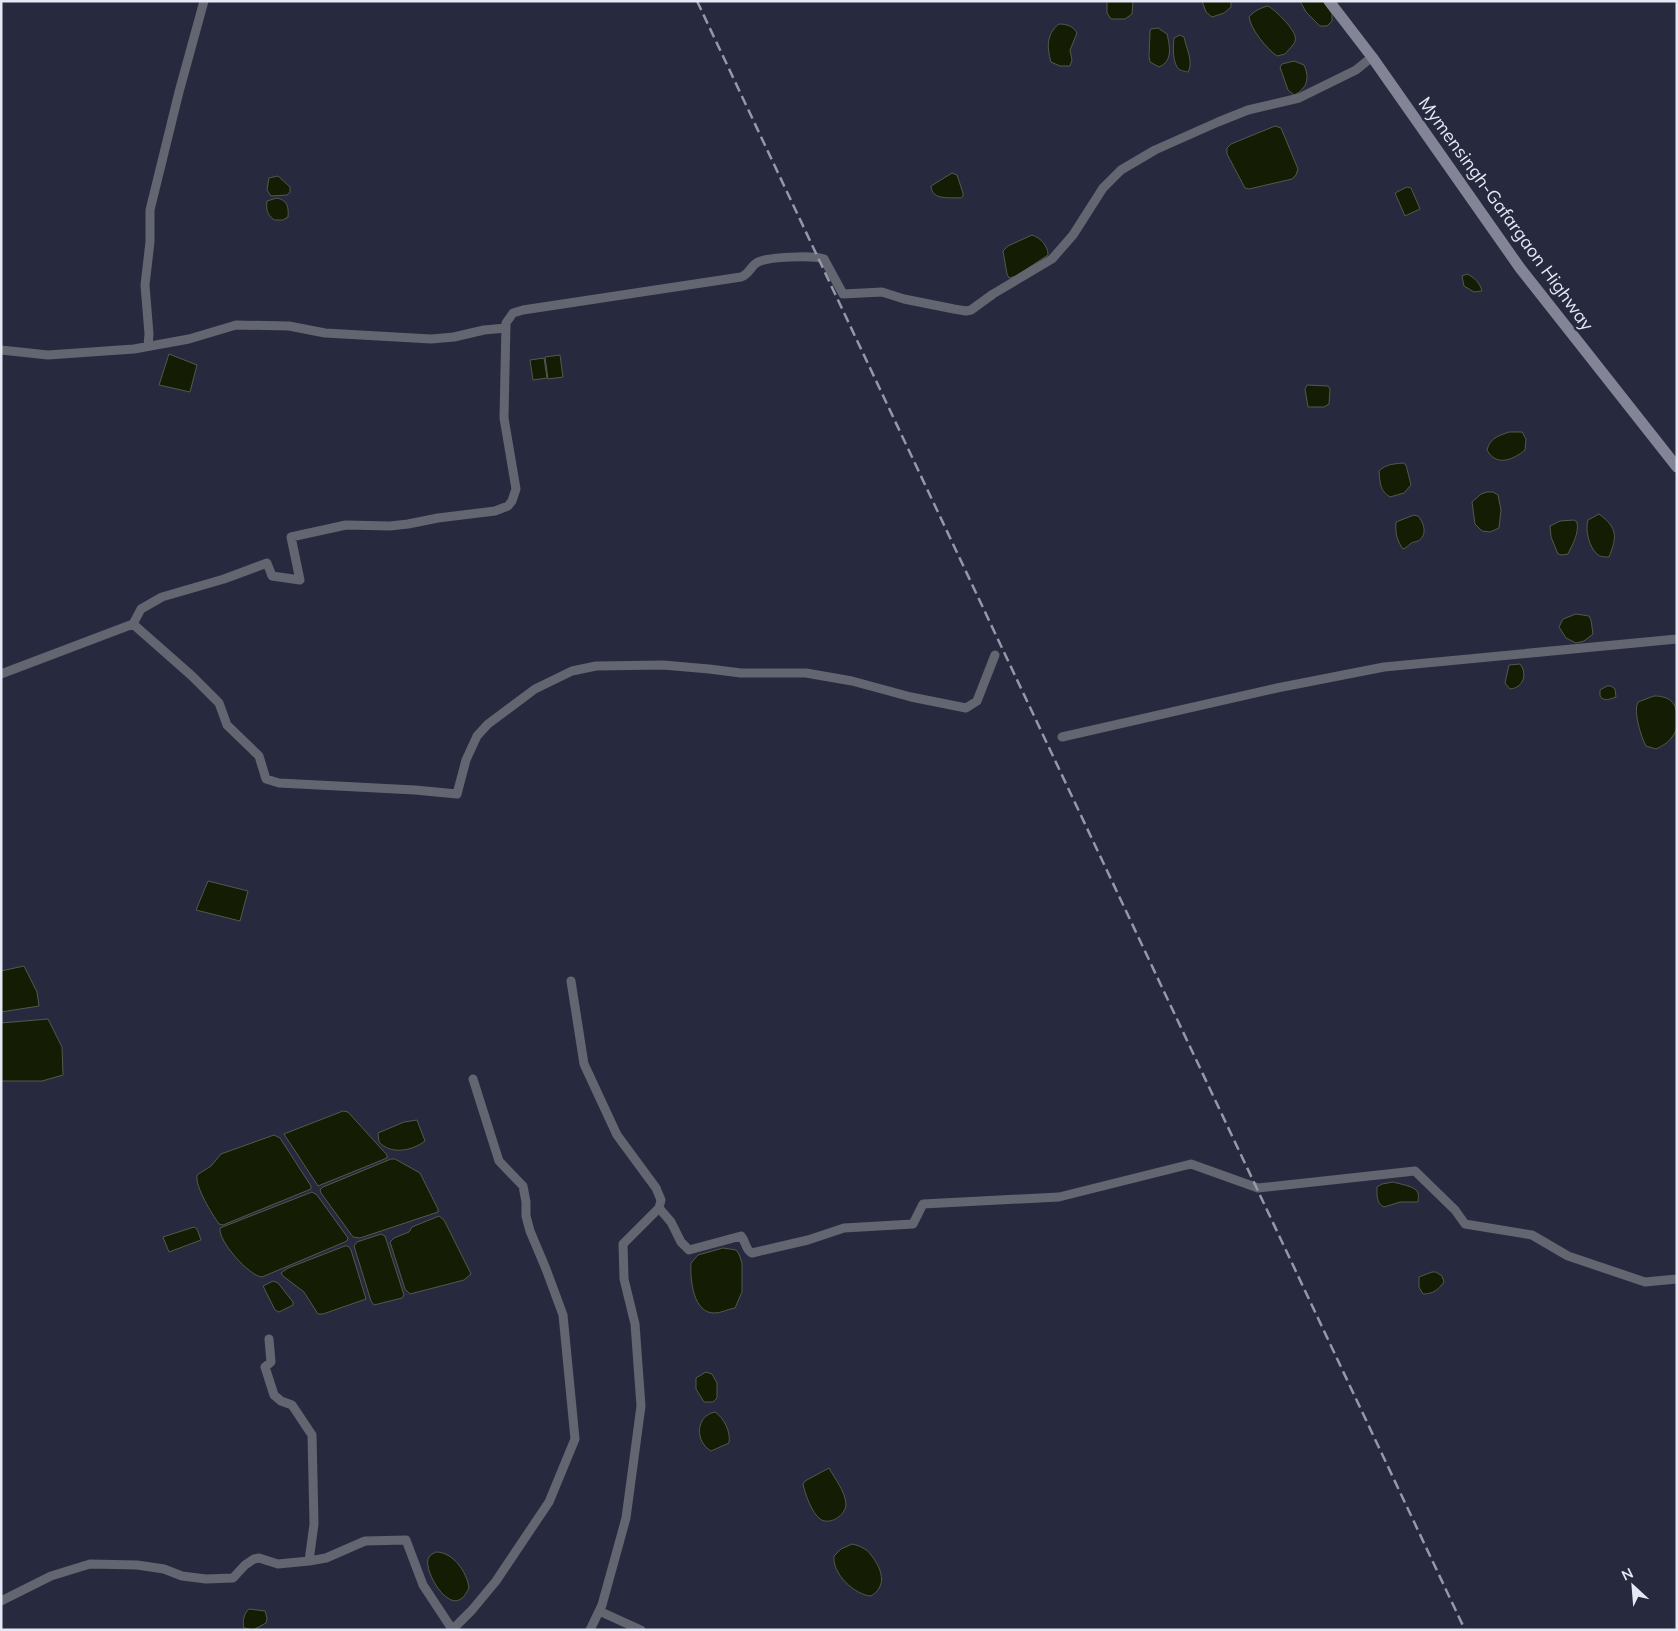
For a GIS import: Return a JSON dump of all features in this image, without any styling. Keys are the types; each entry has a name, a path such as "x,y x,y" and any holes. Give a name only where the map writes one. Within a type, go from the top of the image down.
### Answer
{"main road":[{"name":"Mymensingh-Gafargaon Highway","path":"1329,1 1372,57 1520,268 1677,467"}],"street":[{"path":"148,346 149,334 145,285 150,242 150,210 204,1"},
{"path":"1,674 133,624 141,609 162,597 224,579 267,562 272,576 300,580 292,538 346,525 390,526 408,524 438,518 495,512 508,506 512,502 516,488 504,410 506,328 510,315 523,310 741,277 747,274 754,264 761,260 817,256 824,259 843,294 882,292 912,301 966,311 970,310 1052,259 1073,235 1102,188 1121,170 1155,150 1218,122 1248,110 1299,98 1356,70 1372,57"},
{"path":"1,350 48,355 84,354 189,339 236,325 288,326 325,333 431,340 484,330 506,328"},
{"path":"133,624 192,676 218,703 227,725 259,756 266,779 279,783 457,794 466,760 477,736 488,724 535,689 572,671 596,666 663,665 741,673 806,673 852,681 911,697 966,708 977,701 996,655"},
{"path":"1062,737 1277,688 1384,667 1677,638"},
{"path":"571,981 584,1064 617,1135 656,1188 662,1200 659,1208 623,1244 624,1280 635,1324 641,1406 626,1518 599,1611 590,1630"},
{"path":"1,1601 51,1576 90,1564 137,1565 164,1569 182,1576 229,1579 233,1578 254,1559 259,1558 278,1564 326,1558 364,1541 406,1540 423,1585 452,1630 472,1610 496,1580 549,1502 575,1439 563,1315 530,1231 526,1216 525,1190 499,1161 473,1079"},
{"path":"659,1208 671,1222 680,1242 689,1250 741,1236 748,1250 752,1253 808,1240 844,1228 914,1224 924,1204 1059,1197 1191,1164 1258,1188 1416,1171 1455,1210 1465,1224 1532,1235 1568,1256 1645,1282 1677,1279"},
{"path":"270,1339 271,1362 265,1367 274,1395 281,1401 292,1405 312,1435 314,1524 309,1560"},
{"path":"599,1611 641,1630"}],"shaded area":[{"path":"1107,1 1133,1 1132,14 1125,19 1111,19 1107,13"},
{"path":"1202,1 1231,1 1231,7 1224,13 1212,17 1206,12"},
{"path":"1300,1 1323,1 1332,14 1332,21 1327,26 1320,26 1306,12"},
{"path":"1268,6 1286,22 1295,37 1295,41 1285,54 1277,56 1273,53 1260,39 1250,22 1249,17 1253,13"},
{"path":"1059,24 1070,26 1077,33 1070,50 1072,60 1070,66 1060,66 1051,62 1049,41 1052,32"},
{"path":"1158,28 1167,34 1169,49 1167,61 1159,67 1150,62 1149,56 1150,31 1151,29"},
{"path":"1180,35 1184,37 1189,55 1190,68 1188,72 1177,68 1174,60 1174,38"},
{"path":"1294,61 1304,65 1307,79 1302,90 1294,95 1288,90 1280,67 1282,64"},
{"path":"1275,126 1281,128 1298,169 1296,175 1292,179 1249,189 1245,188 1227,154 1227,148 1231,144"},
{"path":"952,173 957,175 963,196 961,198 947,198 935,194 931,186"},
{"path":"278,176 290,187 290,192 287,195 271,196 267,190 269,178"},
{"path":"1407,187 1411,188 1420,209 1405,216 1395,193"},
{"path":"277,198 283,200 288,207 288,217 283,220 274,220 268,212 267,201"},
{"path":"1032,235 1038,238 1047,248 1048,255 1016,276 1009,278 1003,251 1008,246"},
{"path":"1467,274 1480,285 1482,291 1474,292 1464,286 1462,276"},
{"path":"169,354 197,365 190,392 159,385"},
{"path":"560,355 563,377 548,379 545,357"},
{"path":"544,358 547,378 533,380 530,360"},
{"path":"1307,385 1328,386 1330,389 1329,404 1324,407 1308,407 1305,389"},
{"path":"1509,432 1522,432 1526,439 1525,450 1510,459 1495,459 1487,450 1488,446 1495,438"},
{"path":"1403,463 1406,465 1411,485 1404,493 1390,497 1382,489 1379,471 1393,464"},
{"path":"1493,492 1498,495 1501,510 1499,528 1490,532 1482,531 1475,524 1472,502 1481,494"},
{"path":"1599,514 1613,528 1614,538 1609,557 1597,554 1588,538 1588,520"},
{"path":"1414,515 1418,516 1422,522 1423,536 1403,549 1397,536 1396,522"},
{"path":"1574,520 1577,522 1577,531 1572,546 1568,554 1558,554 1551,537 1550,526 1560,521"},
{"path":"1576,614 1589,616 1593,634 1584,641 1576,643 1566,638 1559,627 1563,619"},
{"path":"1520,664 1524,672 1523,680 1518,686 1510,689 1505,683 1509,665"},
{"path":"1607,686 1615,689 1616,697 1605,699 1600,696 1600,690"},
{"path":"1654,696 1664,697 1671,701 1677,712 1674,735 1667,743 1656,749 1646,746 1636,711 1638,702"},
{"path":"208,881 248,891 240,921 196,910"},
{"path":"24,966 37,992 39,1006 1,1012 1,971"},
{"path":"48,1019 62,1047 63,1075 42,1081 1,1081 1,1023"},
{"path":"343,1111 348,1112 387,1155 387,1158 318,1186 284,1134"},
{"path":"417,1120 425,1141 420,1144 408,1149 395,1150 389,1149 379,1142 378,1133 404,1122"},
{"path":"274,1135 280,1138 311,1186 311,1189 223,1225 219,1224 201,1193 197,1175 211,1166 221,1154"},
{"path":"395,1159 420,1173 438,1212 360,1238 353,1237 320,1190 323,1187"},
{"path":"1393,1182 1411,1187 1417,1191 1418,1202 1400,1202 1384,1207 1381,1205 1377,1187"},
{"path":"312,1192 317,1195 348,1238 347,1241 262,1277 250,1271 235,1257 224,1241 220,1228"},
{"path":"439,1216 444,1220 471,1274 464,1280 410,1294 405,1289 390,1242 394,1238 409,1232 412,1227"},
{"path":"194,1227 197,1229 201,1240 169,1252 163,1237"},
{"path":"381,1234 385,1236 404,1295 402,1298 374,1305 371,1301 354,1246 357,1242"},
{"path":"348,1246 351,1250 366,1299 318,1314 304,1292 281,1273 288,1268"},
{"path":"723,1248 736,1250 739,1254 742,1263 742,1292 735,1308 717,1313 708,1312 697,1302 694,1294 691,1263 698,1255"},
{"path":"1432,1272 1442,1276 1444,1282 1435,1291 1423,1294 1419,1287 1419,1277"},
{"path":"273,1281 278,1283 293,1302 293,1305 279,1312 275,1310 263,1286"},
{"path":"706,1372 712,1374 717,1383 717,1398 713,1402 704,1402 696,1389 696,1378"},
{"path":"715,1412 726,1426 729,1434 729,1443 711,1451 702,1442 700,1430 701,1424 708,1414"},
{"path":"829,1468 842,1490 846,1504 843,1512 837,1518 824,1521 814,1512 803,1484 805,1481"},
{"path":"852,1544 868,1551 881,1574 881,1584 871,1596 852,1588 841,1576 834,1563 834,1556 841,1549"},
{"path":"436,1552 448,1555 453,1559 462,1570 468,1582 469,1588 464,1597 459,1600 453,1601 447,1598 431,1577 428,1562 430,1556"},
{"path":"249,1609 265,1611 266,1623 253,1630 244,1628 244,1618"}],"railway":[{"path":"697,1 1465,1630"}]}
